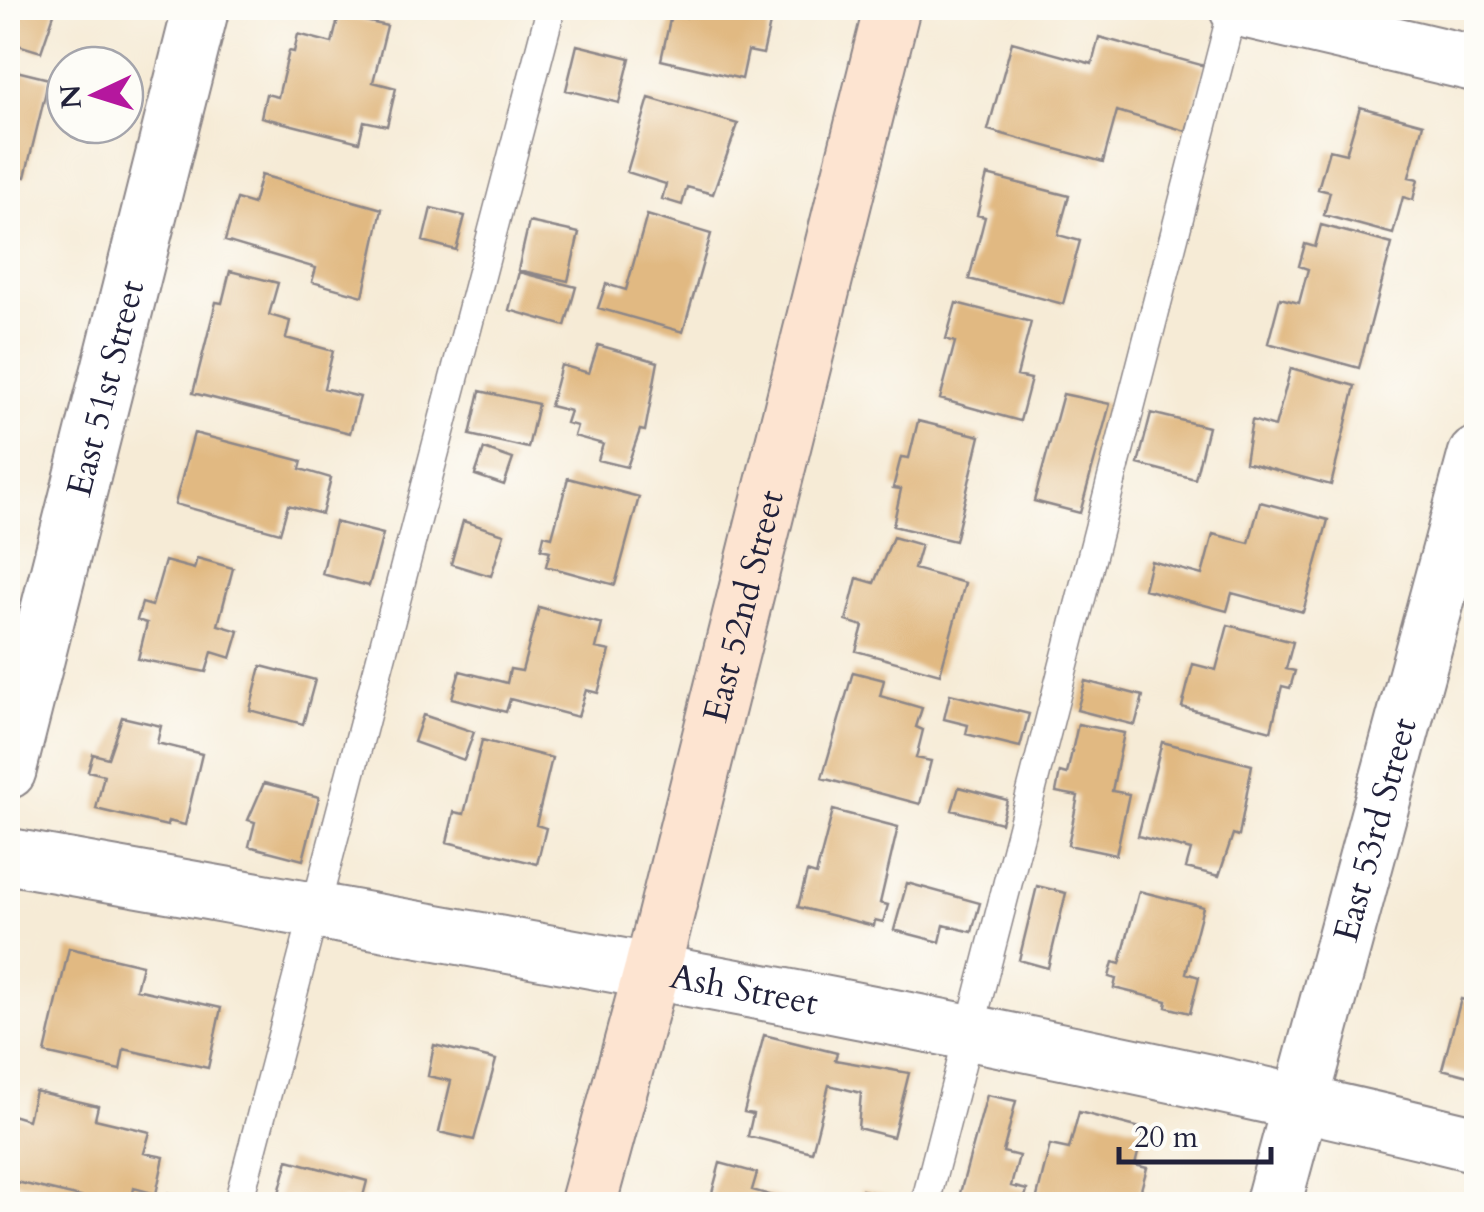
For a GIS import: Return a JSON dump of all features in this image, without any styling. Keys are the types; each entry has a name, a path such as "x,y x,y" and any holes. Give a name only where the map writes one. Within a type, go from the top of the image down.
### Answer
{"main road":[{"name":"East 52nd Street","path":"588,1204 652,970 892,8"}],"street":[{"name":"East 51st Street","path":"8,771 202,8"},
{"path":"1235,8 1476,64"},
{"name":"East 53rd Street","path":"1273,1204 1476,456"},
{"name":"Ash Street","path":"8,856 652,970 1301,1101 1476,1144"}],"lane":[{"path":"238,1204 551,8"},
{"path":"925,1204 1235,8"}],"building":[{"path":"8,8 56,8 41,52 8,42 12,21 8,20"},
{"path":"688,8 773,10 763,54 748,51 742,79 661,60 671,15 686,17"},
{"path":"339,15 387,26 373,82 396,88 387,126 364,121 359,142 261,117 266,94 278,97 289,51 294,52 298,34 332,43"},
{"path":"1099,37 1205,66 1186,131 1117,111 1103,162 988,130 1012,42 1092,64"},
{"path":"577,45 630,58 619,103 566,90"},
{"path":"8,69 45,78 45,95 25,177 8,173"},
{"path":"649,98 738,124 713,194 687,187 682,205 662,199 666,184 627,172"},
{"path":"1360,107 1423,124 1409,177 1418,179 1413,200 1403,197 1393,234 1324,215 1330,192 1318,189 1329,150 1346,154"},
{"path":"261,175 382,209 363,296 312,282 316,268 225,241 237,199 253,204"},
{"path":"987,175 1069,196 1058,235 1080,241 1063,304 969,279 985,217 977,215"},
{"path":"431,208 465,216 456,250 423,241"},
{"path":"647,215 711,234 683,332 598,308 606,284 626,290"},
{"path":"529,222 579,233 568,281 518,270"},
{"path":"1321,225 1392,244 1359,368 1268,343 1280,298 1299,303 1308,269 1299,266 1305,244 1315,247"},
{"path":"230,271 278,283 269,315 290,321 286,338 333,351 324,388 360,397 350,433 193,393 216,302 222,303"},
{"path":"519,272 576,287 565,326 509,310"},
{"path":"956,303 1031,322 1017,376 1031,379 1020,421 940,399 955,342 946,339"},
{"path":"598,345 658,362 645,431 640,430 627,467 598,460 603,444 574,436 577,426 566,423 570,411 550,406 561,365 589,373"},
{"path":"1291,368 1355,386 1331,485 1245,462 1252,420 1275,427"},
{"path":"480,391 538,404 528,448 470,435"},
{"path":"1063,394 1110,404 1080,513 1034,501"},
{"path":"1151,413 1208,427 1195,479 1138,464"},
{"path":"918,421 980,436 955,541 893,526 901,489 893,488 901,457 909,458"},
{"path":"194,433 302,461 300,469 331,478 322,514 288,505 280,533 175,504"},
{"path":"484,449 513,459 504,485 475,475"},
{"path":"568,478 639,497 615,585 546,566 550,551 541,549 544,535 552,537"},
{"path":"1260,502 1328,520 1303,612 1232,593 1227,611 1144,589 1151,561 1202,575 1213,534 1249,543"},
{"path":"463,521 504,534 491,576 451,564"},
{"path":"335,522 383,534 369,586 322,574"},
{"path":"893,537 921,545 914,569 965,583 940,674 856,651 863,626 846,621 857,578 874,583"},
{"path":"197,558 233,568 218,625 239,631 231,658 212,652 206,672 138,659 147,623 137,620 142,603 152,606 165,561 194,569"},
{"path":"539,607 602,624 596,648 610,651 598,693 586,690 578,717 510,699 506,712 452,698 460,671 507,683 510,669 522,671"},
{"path":"1228,625 1293,642 1286,669 1295,671 1290,688 1282,686 1271,731 1182,707 1193,664 1216,670"},
{"path":"261,666 315,680 303,724 250,710"},
{"path":"853,672 884,680 880,696 922,708 916,727 923,730 916,758 931,761 920,804 822,778"},
{"path":"1085,681 1143,696 1135,725 1077,710"},
{"path":"950,694 1029,714 1020,747 966,734 968,725 944,719"},
{"path":"423,715 474,732 464,760 414,742"},
{"path":"122,717 161,726 157,743 202,754 185,825 168,821 167,826 96,809 104,775 88,771 93,754 108,758"},
{"path":"1078,724 1124,733 1112,791 1129,794 1116,855 1068,845 1078,796 1056,792 1060,772 1067,774"},
{"path":"482,740 552,758 536,825 546,828 537,864 447,842 454,812 464,814"},
{"path":"1162,742 1252,765 1239,836 1233,834 1219,876 1186,868 1191,850 1138,836"},
{"path":"264,783 319,797 303,860 249,846 255,822 248,820"},
{"path":"959,787 1007,800 1001,823 952,810"},
{"path":"833,810 898,827 880,903 888,905 883,922 875,920 874,926 798,907 807,872 816,875"},
{"path":"907,883 980,903 972,932 944,925 940,942 894,930"},
{"path":"1037,886 1066,893 1048,968 1019,960"},
{"path":"1139,891 1203,907 1186,973 1199,977 1190,1013 1166,1007 1167,1001 1114,988 1116,979 1109,977 1113,962 1120,964"},
{"path":"69,948 142,965 136,989 221,1008 208,1068 124,1049 120,1070 45,1053"},
{"path":"1476,975 1476,1078 1442,1069 1461,999 1469,1001"},
{"path":"764,1035 837,1053 835,1060 909,1073 893,1137 858,1128 861,1093 829,1085 812,1152 748,1136 753,1114 744,1112"},
{"path":"434,1045 496,1060 474,1140 439,1132 451,1081 428,1076"},
{"path":"35,1091 98,1106 95,1119 150,1132 144,1153 164,1157 156,1194 134,1188 131,1204 110,1204 8,1180 8,1114 28,1120"},
{"path":"987,1095 1016,1101 1003,1152 1019,1156 1011,1186 1027,1190 1023,1204 957,1204"},
{"path":"1079,1112 1144,1129 1135,1165 1147,1168 1137,1204 1052,1204 1037,1197 1050,1145 1069,1149"},
{"path":"288,1160 367,1181 361,1204 342,1199 341,1204 276,1204"},
{"path":"720,1163 757,1173 752,1190 801,1204 709,1204"},
{"path":"862,1190 900,1199 898,1204 859,1204"},
{"path":"168,1193 210,1203 210,1204 165,1204"},
{"path":"1411,1194 1452,1203 1452,1204 1408,1204"}]}
